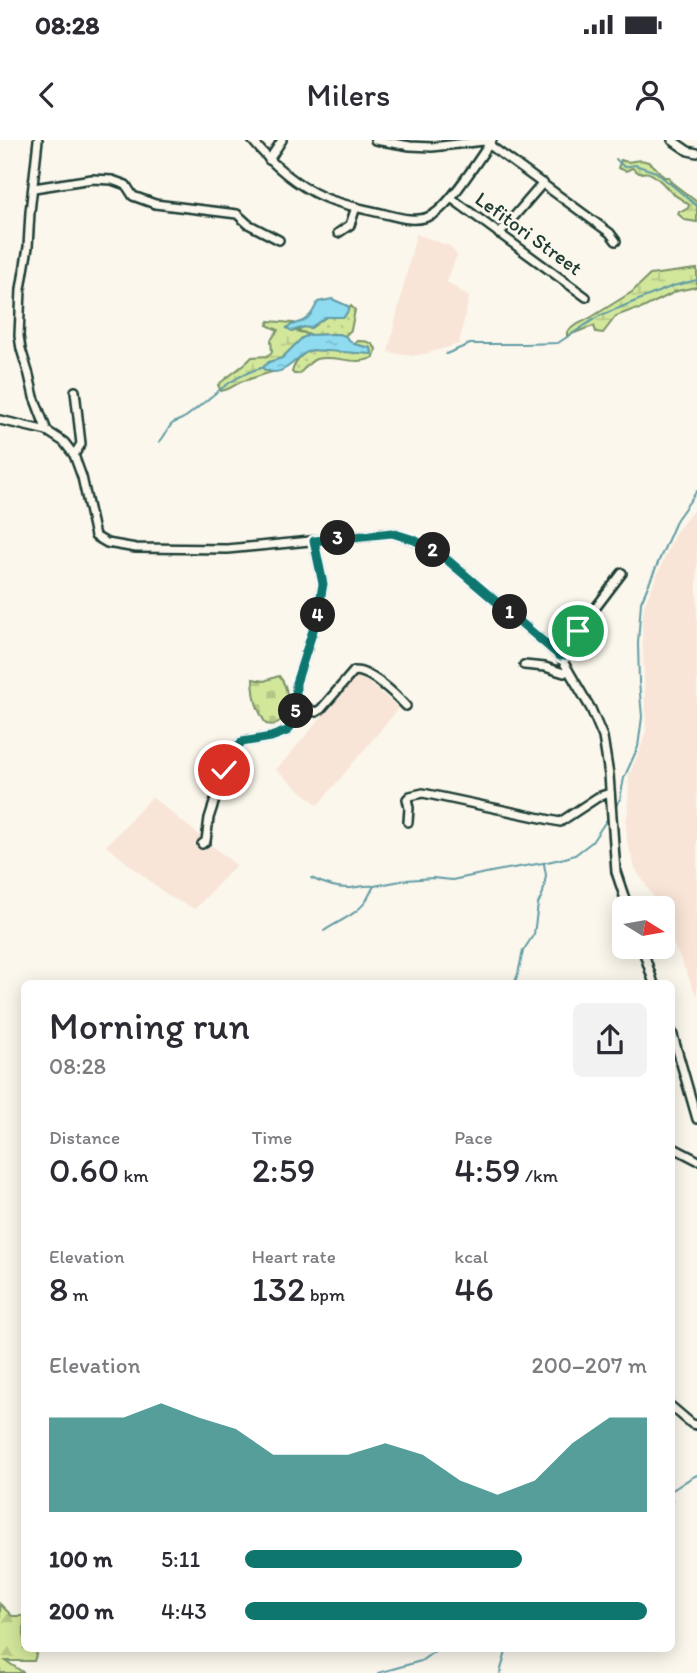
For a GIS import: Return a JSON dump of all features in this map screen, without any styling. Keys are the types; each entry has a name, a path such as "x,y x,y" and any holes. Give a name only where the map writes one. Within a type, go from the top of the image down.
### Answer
{"street":[{"path":"38,140 28,247 21,289 19,336 34,397 47,431"},
{"path":"252,140 269,160 298,183 323,197 404,219 420,219 439,212 491,142"},
{"path":"269,160 282,140"},
{"path":"375,140 432,147 491,142 610,233 616,241"},
{"path":"672,140 696,153"},
{"path":"34,188 112,180 126,185 133,196 155,204 237,214 248,224 279,240"},
{"path":"499,234 543,183"},
{"name":"Lefitori Street","path":"451,198 586,297"},
{"path":"338,233 349,225 356,207"},
{"path":"74,455 81,444 75,391"},
{"path":"0,419 47,431 64,442 74,455 82,477 95,536 107,543 136,548 217,549 392,533 438,552 560,656 591,709 603,737 616,872 624,896"},
{"path":"202,844 232,751 242,742 287,731 294,722 296,683 317,618 323,584 314,541"},
{"path":"560,656 565,655 578,631 622,573"},
{"path":"524,665 545,667 564,673 568,670"},
{"path":"296,701 316,712 354,671 362,670 406,706"},
{"path":"408,822 407,799 423,793 560,822 598,797 610,793"},
{"path":"646,959 653,980"},
{"path":"675,1042 697,1119"},
{"path":"675,1149 697,1160"},
{"path":"675,1410 697,1425"}],"shaded area":[{"path":"416,234 450,246 457,256 447,282 469,297 459,344 412,356 388,352"},
{"path":"697,506 697,997 676,949 676,896 653,896 635,868 627,841 626,822 629,775 646,731 642,625 644,606 675,533"},
{"path":"359,674 399,708 318,805 276,770"},
{"path":"152,797 236,865 195,909 170,897 106,846"}],"green space":[{"path":"621,160 648,162 664,177 669,177 671,182 697,202 697,222 685,220 678,214 689,205 656,177 639,173 632,168 626,171 618,168"},
{"path":"697,269 697,287 677,291 641,309 616,316 603,333 596,332 594,326 567,336 567,332 574,326 632,292 650,275"},
{"path":"351,306 355,310 351,330 345,336 309,335 297,330 311,328 326,317 344,317"},
{"path":"269,321 293,323 287,328 309,335 302,338 282,358 269,362 265,370 272,372 221,391 218,385 252,357 267,356 272,352 271,340 278,330 267,325"},
{"path":"357,341 372,344 376,349 374,357 360,361 316,359 299,374 292,372 299,358 312,350 372,353 371,348 354,344"},
{"path":"279,676 287,696 284,718 274,725 266,724 256,703 253,679 264,681"},
{"path":"0,1604 12,1616 21,1616 21,1652 37,1652 34,1661 6,1661 24,1673 0,1673"}],"water":[{"path":"332,299 348,306 344,317 326,317 310,328 292,331 287,328 308,317 318,302"},
{"path":"340,334 354,344 371,348 372,354 312,350 283,370 277,372 262,368 269,362 282,358 302,338 309,335"}],"waterway":[{"path":"616,159 624,167 635,165 656,172 697,206"},
{"path":"446,354 470,344 558,343 599,316 673,286 697,280"},
{"path":"159,442 172,424 187,416 240,376 261,368"},
{"path":"615,808 620,799 624,778 638,747 642,717 638,643 641,602 677,519 697,491"},
{"path":"324,931 357,910 366,901 374,886 406,880 452,880 565,858 575,855 592,842 608,818"},
{"path":"516,980 523,951 534,934 546,875 544,864"},
{"path":"311,878 341,888 374,886"},
{"path":"675,1488 697,1475"},
{"path":"378,1673 421,1661 433,1652"},
{"path":"500,1673 506,1652"}],"route":[{"path":"224,770 232,751 242,742 287,731 294,722 296,683 317,618 323,584 314,541 392,533 402,535 438,552 560,656 565,655 578,631"}]}
